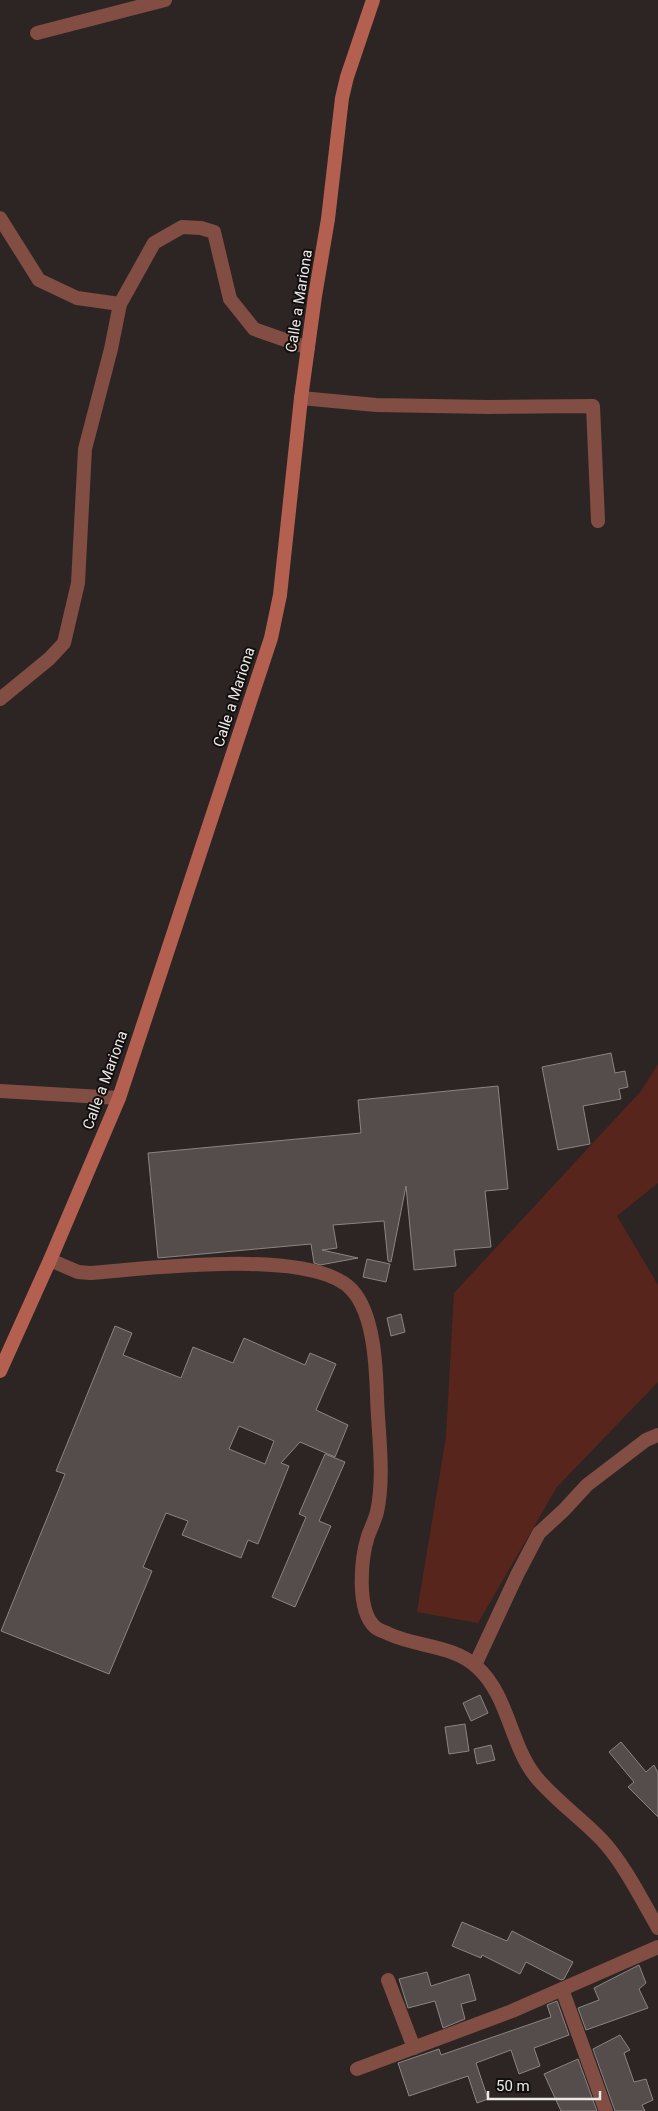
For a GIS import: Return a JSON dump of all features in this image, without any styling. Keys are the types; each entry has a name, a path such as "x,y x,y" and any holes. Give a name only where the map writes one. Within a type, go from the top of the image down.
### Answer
{"main road":[{"name":"Calle a Mariona","path":"0,1371 119,1098 271,638 280,596 301,398 328,219 342,98 347,77 373,0"}],"street":[{"path":"37,33 165,0"},
{"path":"0,218 39,280 77,298 120,304"},
{"path":"0,699 49,659 64,643 78,582 85,449 111,349 120,304 154,243 182,228 201,228 214,232 230,299 254,329 308,348"},
{"path":"301,398 376,405 593,406 598,521"},
{"path":"0,1091 119,1098"},
{"path":"50,1260 78,1272 90,1273 223,1263 273,1264 327,1274 352,1290 366,1314 375,1354 380,1481 377,1513 367,1538 361,1573 363,1605 375,1627 396,1637 446,1650 475,1665 492,1682 523,1755 536,1777 604,1842 634,1885 658,1928"},
{"path":"475,1665 539,1533 587,1485 646,1440 658,1435"},
{"path":"357,2070 512,2011 658,1947"},
{"path":"388,1980 414,2048"},
{"path":"562,1989 606,2111"}],"shaded area":[{"path":"658,1064 658,1183 617,1216 658,1285 658,1382 557,1487 478,1623 417,1612 446,1437 454,1293 641,1091"}],"building":[{"path":"611,1053 615,1073 625,1071 628,1087 619,1089 621,1099 583,1106 590,1144 558,1150 542,1067"},
{"path":"498,1086 508,1189 485,1191 491,1247 454,1250 456,1266 414,1270 406,1186 391,1262 388,1261 384,1221 333,1225 337,1248 322,1250 358,1258 320,1265 314,1263 311,1244 158,1258 148,1153 361,1133 358,1100"},
{"path":"367,1259 390,1264 386,1282 363,1277"},
{"path":"401,1314 405,1332 391,1336 387,1318"},
{"path":"115,1326 132,1333 123,1355 181,1378 193,1347 233,1363 244,1338 305,1365 310,1353 336,1364 316,1410 348,1425 335,1457 300,1442 281,1463 289,1466 258,1544 248,1540 241,1558 182,1535 188,1521 166,1513 143,1567 152,1571 109,1674 1,1631 65,1474 56,1471","holes":["239,1426 274,1441 265,1464 229,1449"]},
{"path":"325,1454 345,1462 319,1521 331,1526 295,1607 272,1597 306,1517 299,1514"},
{"path":"480,1695 488,1713 471,1721 463,1703"},
{"path":"465,1724 469,1751 449,1754 445,1727"},
{"path":"621,1742 646,1772 654,1765 658,1773 658,1817 628,1787 634,1782 609,1752"},
{"path":"491,1745 495,1760 477,1764 474,1749"},
{"path":"462,1922 507,1941 512,1931 573,1962 564,1979 561,1980 526,1962 520,1974 482,1955 481,1958 452,1946"},
{"path":"639,1965 646,1983 639,1989 648,2008 586,2030 578,2008 599,2000 594,1988"},
{"path":"427,1972 431,1986 469,1974 476,2000 461,2004 465,2019 443,2028 435,2001 408,2008 399,1979"},
{"path":"557,2001 569,2035 534,2048 540,2066 519,2074 511,2050 476,2063 488,2099 477,2103 468,2076 409,2096 398,2063 439,2049 441,2055 551,2017 547,2005"},
{"path":"620,2035 630,2050 624,2053 634,2082 646,2079 653,2100 642,2105 645,2111 615,2111 593,2049"},
{"path":"578,2059 597,2111 561,2111 544,2074"}]}
